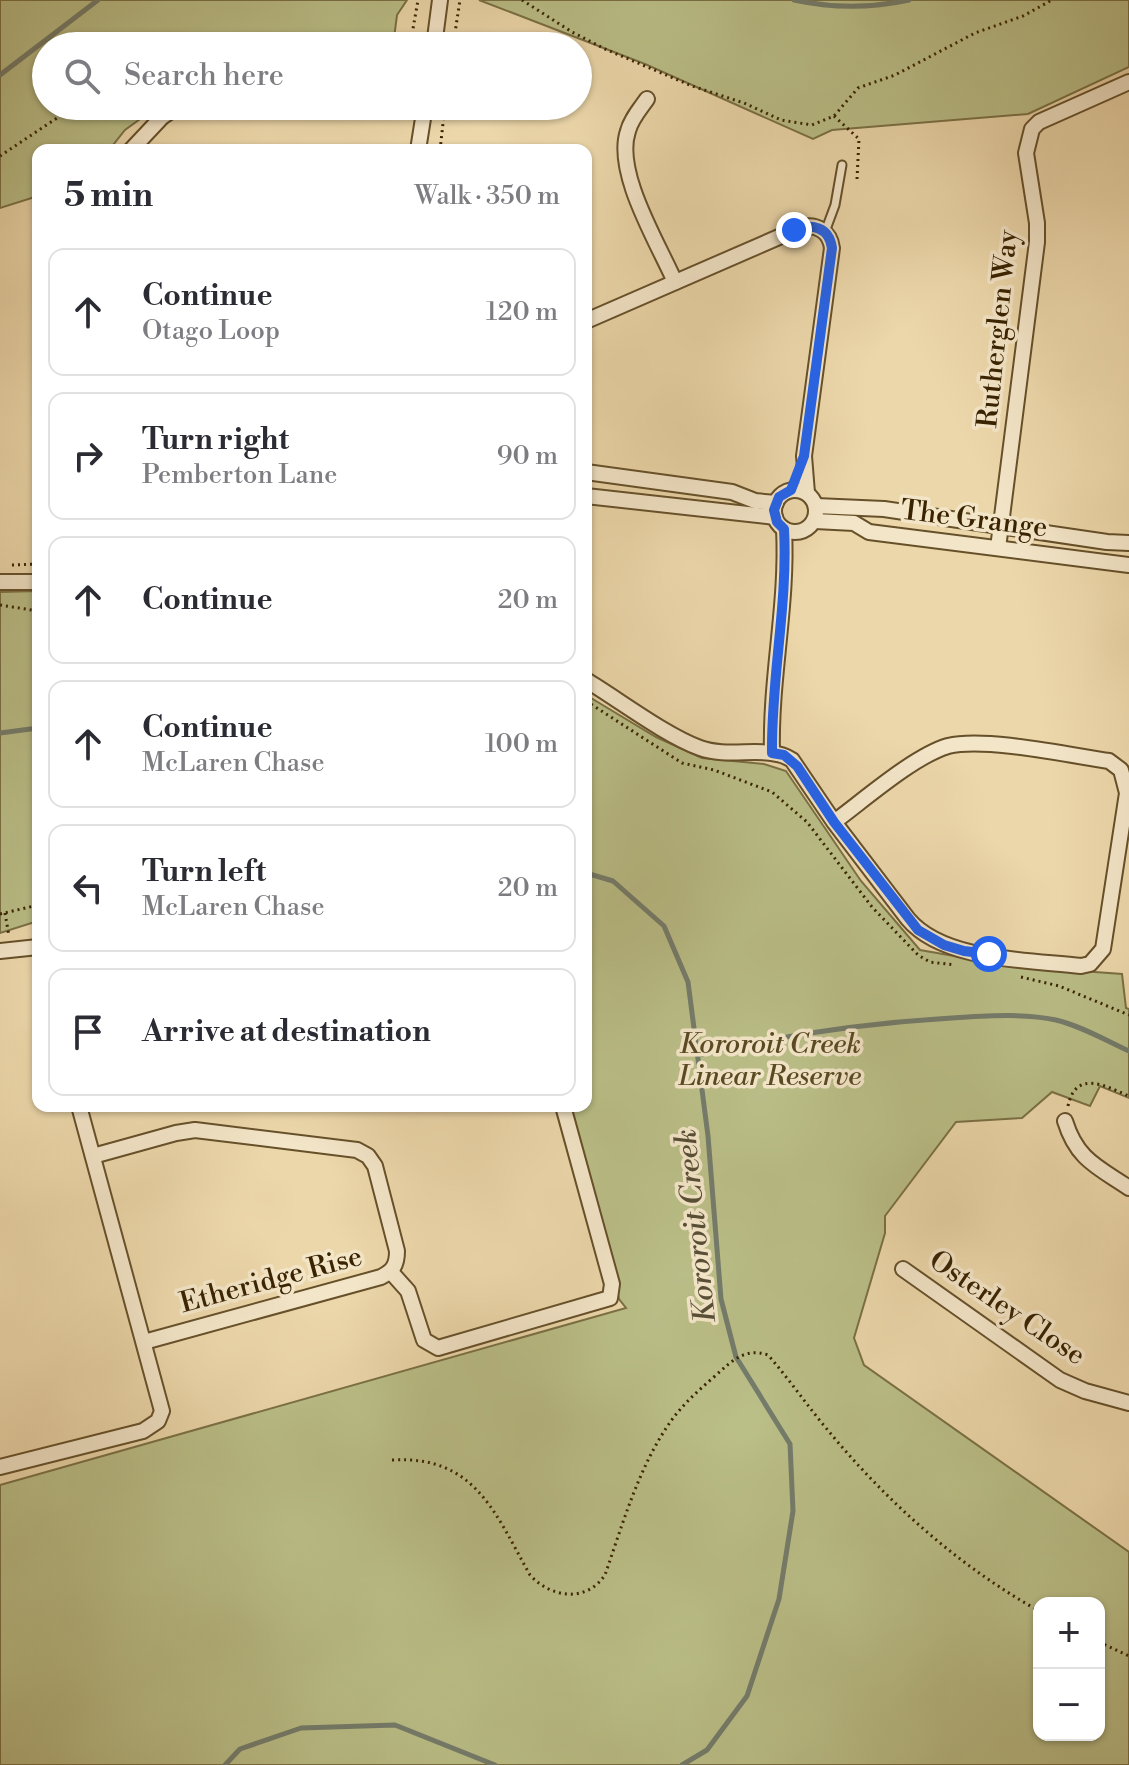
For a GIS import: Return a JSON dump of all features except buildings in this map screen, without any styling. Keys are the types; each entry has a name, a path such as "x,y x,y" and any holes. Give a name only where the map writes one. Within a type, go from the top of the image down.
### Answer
{"street":[{"path":"436,32 440,0"},
{"name":"Rutherglen Way","path":"998,548 1037,242 1026,153 1028,135 1039,122 1129,82"},
{"path":"647,99 627,132 625,151 632,186 675,282"},
{"path":"137,144 159,120"},
{"path":"419,144 423,120"},
{"path":"592,318 802,227 817,227 825,232 832,248 804,456 807,493 816,513 806,530 800,532"},
{"path":"787,569 778,517 779,497 791,490 804,456"},
{"path":"592,473 732,492 755,501 800,532"},
{"path":"791,490 807,493"},
{"path":"592,497 778,517"},
{"name":"The Grange","path":"816,513 884,509 1129,543"},
{"name":"The Grange","path":"816,513 854,523 869,532 1129,565"},
{"path":"772,753 771,709 787,569 800,532"},
{"path":"0,582 32,582"},
{"path":"592,684 699,748 734,754 772,753 792,760 834,822 908,919 931,939 964,951 1081,966 1099,957 1105,943 1127,793 1127,776 1109,761 989,744 948,747 911,767 834,822"},
{"path":"5,949 32,947"},
{"path":"0,1467 151,1428 162,1411 81,1112"},
{"path":"391,1272 408,1291 424,1340 438,1348 610,1298 612,1284 565,1112"},
{"path":"1065,1121 1071,1142 1081,1155 1129,1188"},
{"name":"Etheridge Rise","path":"93,1156 195,1130 357,1150 368,1156 375,1166 397,1251 397,1260 391,1272 144,1342"},
{"name":"Osterley Close","path":"903,1269 1060,1380 1085,1391 1129,1403"}],"lane":[{"path":"825,232 835,205 842,165"}],"path":[{"path":"412,32 418,0"},
{"path":"455,32 460,0"},
{"path":"522,0 572,32"},
{"path":"592,42 781,120 812,125 834,116 858,88 895,75 964,39 1023,16 1052,0"},
{"path":"834,116 859,139 857,179"},
{"path":"0,156 54,120"},
{"path":"441,144 443,120"},
{"path":"7,565 32,564"},
{"path":"0,605 32,610"},
{"path":"5,949 2,913 32,906"},
{"path":"1065,1121 1073,1091 1081,1085 1103,1085 1129,1096"},
{"path":"392,1460 433,1461 453,1471 485,1499 539,1585 548,1591 560,1593 587,1592 597,1587 605,1575 643,1474 672,1420 686,1402 736,1357 759,1352 768,1355 826,1429 911,1521 997,1586 1033,1607"},
{"path":"1105,1645 1129,1656"}],"green space":[{"path":"0,0 407,0 397,15 395,32 32,32 32,120 139,120 114,144 32,144 32,198 0,208"},
{"path":"479,0 1129,0 1129,67 1028,114 832,130 813,139 592,44 592,32 562,32"},
{"path":"32,591 32,923 0,933 0,592"},
{"name":"Kororoit Creek Linear Reserve","path":"592,699 656,737 702,758 764,764 786,771 861,881 920,950 1012,966 1122,974 1126,1008 1129,1009 1129,1098 1100,1086 1090,1106 1052,1092 1022,1118 956,1122 885,1216 885,1233 854,1338 864,1365 1129,1552 1129,1765 0,1765 0,1485 626,1308 619,1299 572,1112 592,1112"}],"waterway":[{"name":"Kororoit Creek","path":"56,32 98,0"},
{"name":"Kororoit Creek","path":"794,0 852,6 909,0"},
{"name":"Kororoit Creek","path":"0,75 32,51"},
{"name":"Kororoit Creek","path":"0,733 32,729"},
{"name":"Kororoit Creek","path":"592,875 613,881 664,926 688,982 708,1136 721,1299 736,1357 790,1444 793,1511 779,1599 747,1696 707,1750 682,1765"},
{"path":"698,1055 761,1041 856,1027 1004,1016 1031,1016 1065,1023 1129,1051"},
{"name":"Kororoit Creek","path":"225,1765 240,1749 301,1728 395,1725 495,1765"}],"route":[{"path":"794,230 817,227 831,240 832,248 804,456 791,490 779,497 774,510 777,522 784,529 787,569 771,709 772,753 784,755 797,766 834,822 918,930 944,945 989,954"}]}
